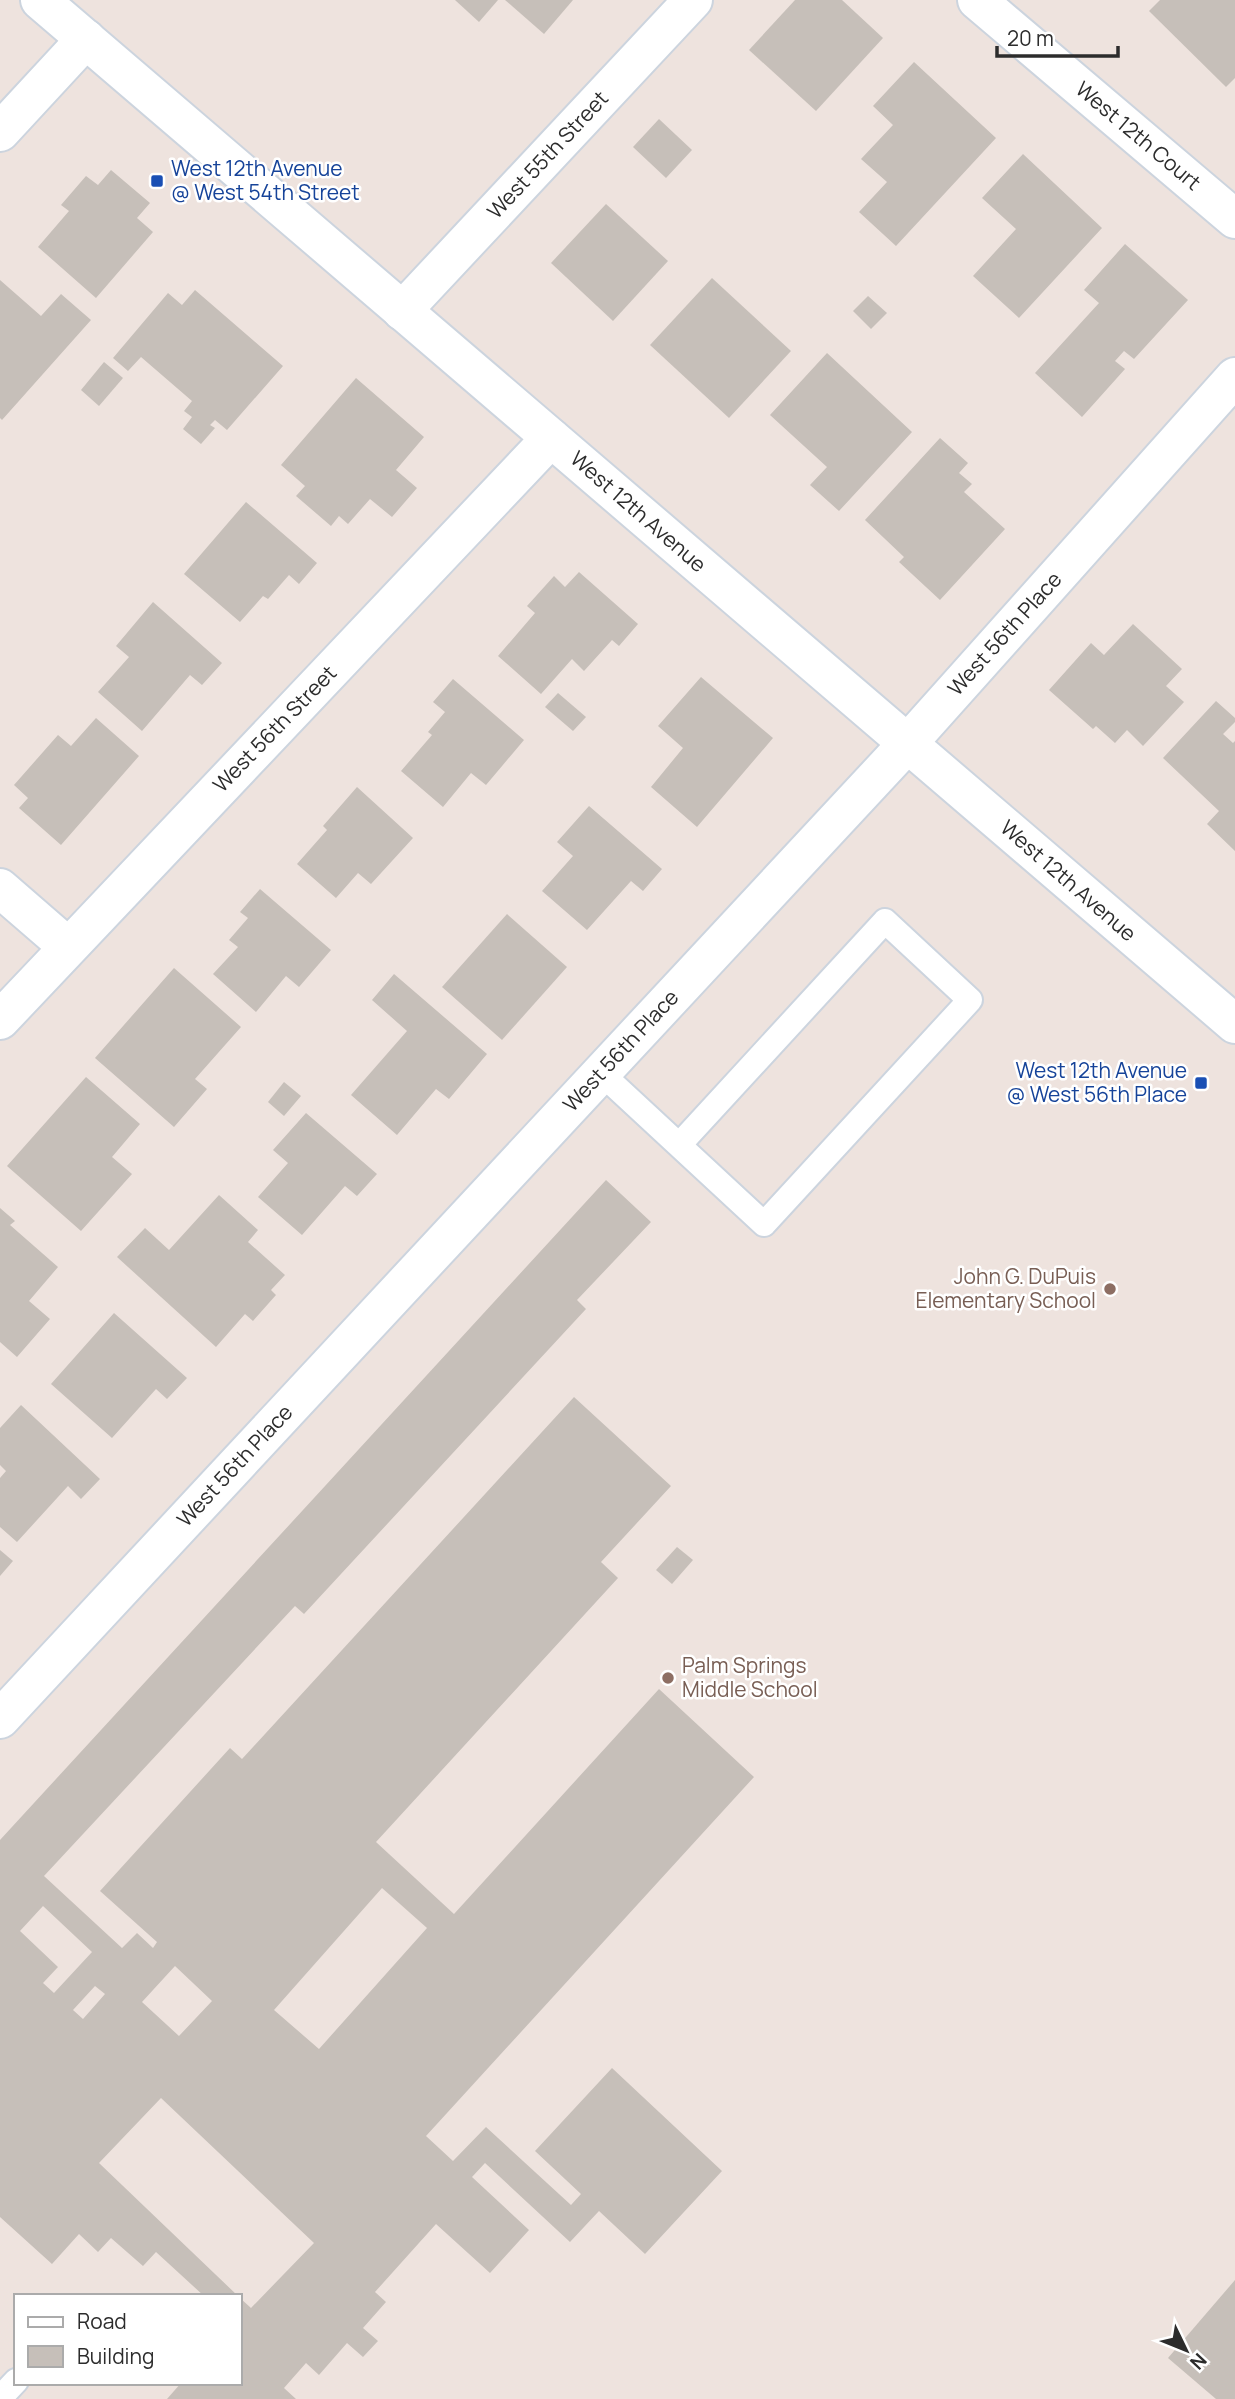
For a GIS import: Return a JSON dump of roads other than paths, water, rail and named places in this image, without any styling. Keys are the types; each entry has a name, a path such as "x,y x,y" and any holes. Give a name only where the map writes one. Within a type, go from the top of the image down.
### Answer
{"street":[{"name":"West 12th Avenue","path":"40,0 1235,1024"},
{"name":"West 55th Street","path":"402,311 693,0"},
{"name":"West 12th Court","path":"977,0 1235,219"},
{"path":"0,132 86,39"},
{"name":"West 56th Place","path":"0,1719 908,743 1235,377"},
{"name":"West 56th Street","path":"0,1020 551,438"},
{"path":"0,888 68,947"}],"lane":[{"path":"601,1073 678,1145 764,1224 970,1000 885,921 678,1145"},
{"path":"0,2398 14,2383"}],"place":[{"name":"West 12th Avenue @ West 54th Street","path":"157,181"},
{"name":"West 12th Avenue @ West 56th Place","path":"1201,1083"},
{"name":"John G. DuPuis Elementary School","path":"1110,1289"},
{"name":"Palm Springs Middle School","path":"668,1678"}]}
